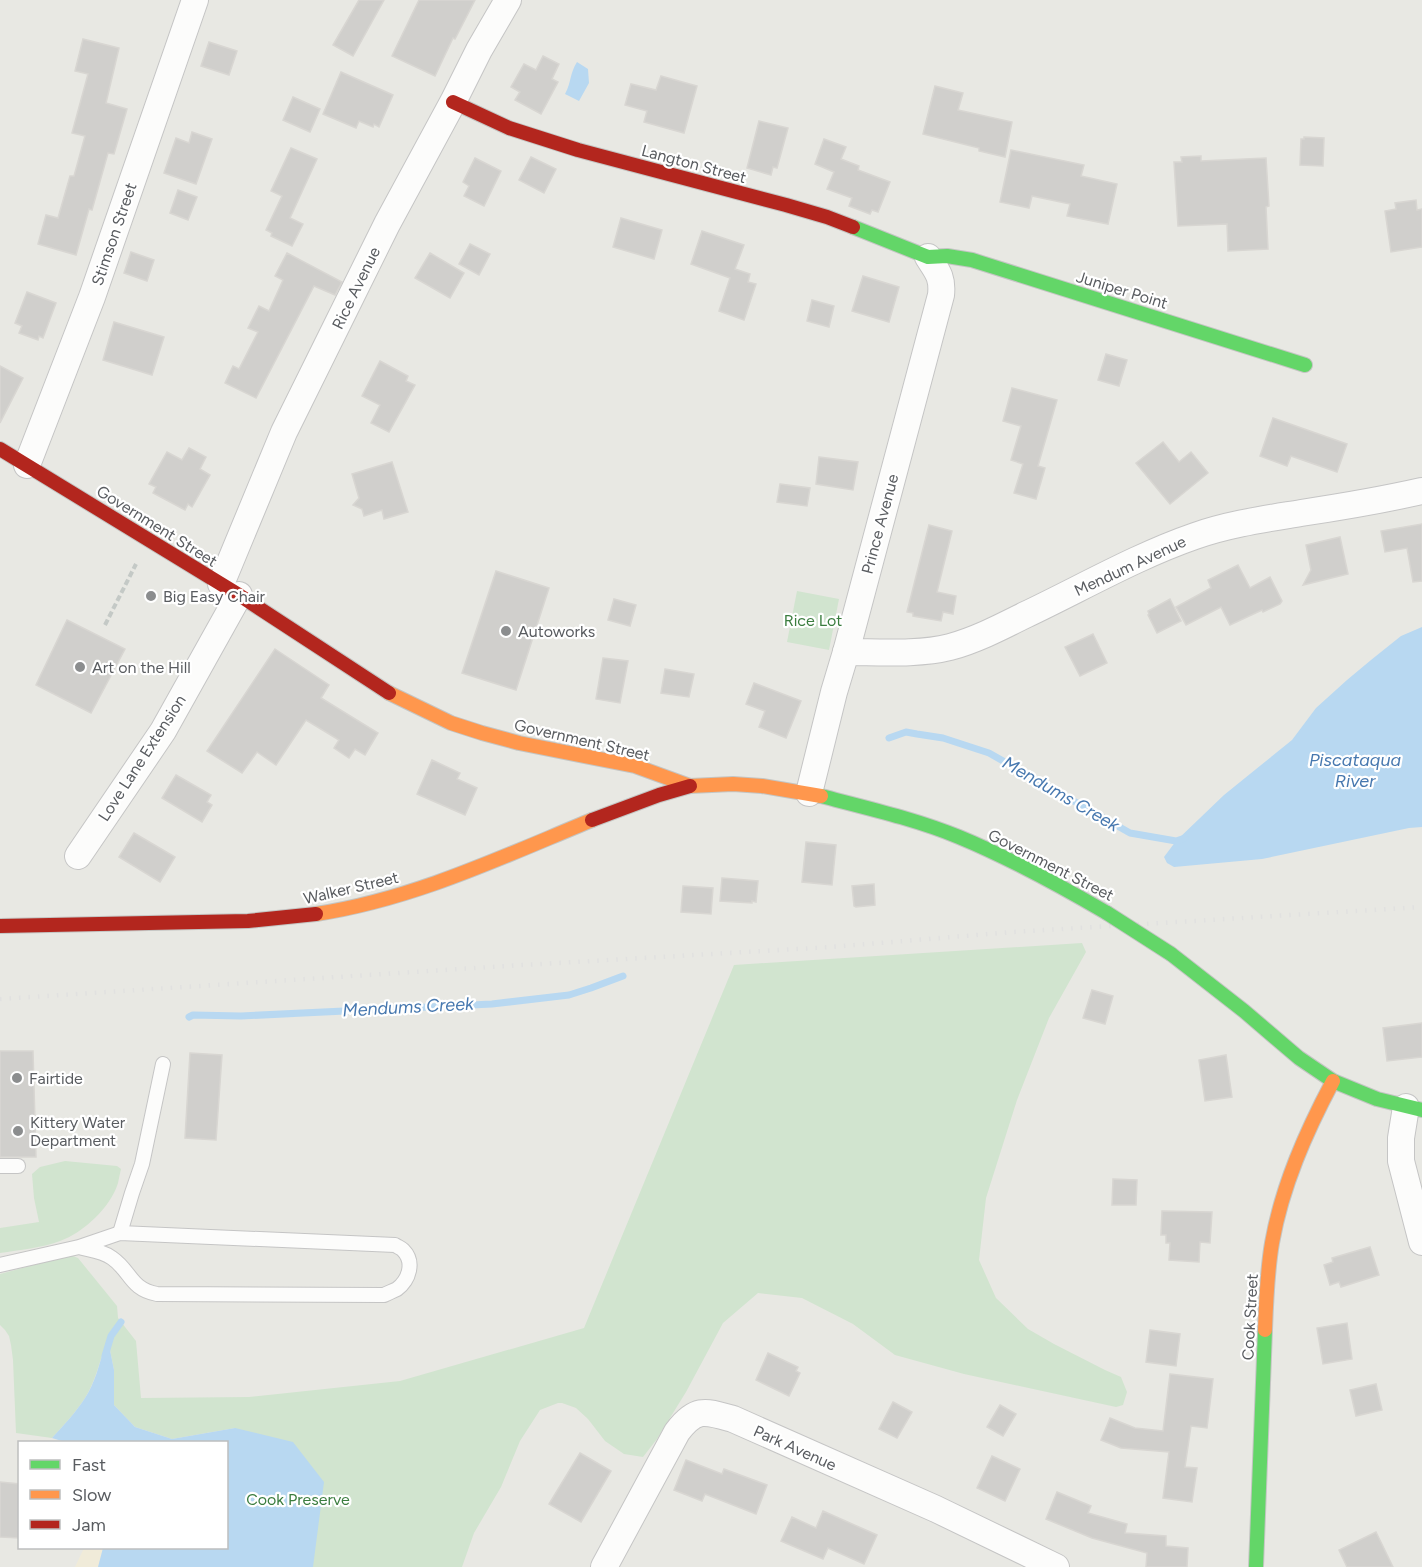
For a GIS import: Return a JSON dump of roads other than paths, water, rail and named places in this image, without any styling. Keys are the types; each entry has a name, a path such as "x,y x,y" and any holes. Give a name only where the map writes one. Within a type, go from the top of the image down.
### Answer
{"main road":[{"name":"Langton Street","path":"453,102 536,138 827,217 928,257"},
{"name":"Juniper Point","path":"928,257 946,256 972,260 1305,365"},
{"name":"Government Street","path":"0,449 230,590 401,700 451,723 482,733 635,766 690,786 733,784 809,793 888,813 957,836 1066,889 1171,954 1299,1058 1333,1081 1377,1099 1414,1108"},
{"name":"Walker Street","path":"0,926 200,924 284,919 363,906 446,880 619,810 690,786"},
{"name":"Cook Street","path":"1256,1567 1265,1308 1272,1243 1300,1148 1312,1119 1333,1081"}],"street":[{"name":"Stimson Street","path":"27,465 92,297 195,0"},
{"name":"Rice Avenue","path":"230,590 284,432 387,224 508,0"},
{"name":"Prince Avenue","path":"809,793 941,295 942,283 928,257"},
{"name":"Mendum Avenue","path":"846,652 911,651 950,647 982,636 1160,550 1227,526 1422,491"},
{"name":"Love Lane Extension","path":"78,856 163,730 230,590"},
{"path":"1414,1108 1401,1138 1401,1161 1422,1242"},
{"name":"Park Avenue","path":"604,1567 677,1432 692,1415 707,1412 733,1419 936,1509 1056,1567"}],"lane":[{"path":"120,1233 142,1164 163,1064"},
{"path":"0,1166 18,1166"},
{"path":"0,1265 79,1247 120,1233 395,1245 403,1250 409,1261 410,1270 406,1281 397,1289 384,1295 157,1294 146,1292 136,1286 112,1258 101,1252 79,1247"}],"water":[{"path":"577,62 588,69 589,83 579,101 565,94"},
{"name":"Piscataqua River","path":"1422,627 1422,827 1262,859 1174,867 1167,863 1164,857 1176,841 1224,795 1292,740 1316,708 1401,636"},
{"path":"104,1349 110,1350 114,1370 114,1405 135,1427 172,1439 235,1428 293,1442 324,1482 313,1567 98,1567 103,1549 228,1549 228,1441 62,1441 52,1438 81,1403 96,1374"}],"waterway":[{"name":"Mendums Creek","path":"889,738 906,732 943,738 989,753 1130,833 1176,841 1185,838"},
{"name":"Mendums Creek","path":"189,1017 193,1015 241,1016 492,1004 569,995 623,976"},
{"name":"Mendums Creek","path":"105,1356 111,1336 121,1322"}],"railway":[{"path":"0,999 1422,907"}],"place":[{"name":"Big Easy Chair","path":"151,596"},
{"name":"Autoworks","path":"506,631"},
{"name":"Art on the Hill","path":"80,667"},
{"name":"Fairtide","path":"17,1078"},
{"name":"Kittery Water Department","path":"18,1131"}],"park label":[{"name":"Rice Lot","path":"813,620"},
{"name":"Cook Preserve","path":"298,1499"}]}
